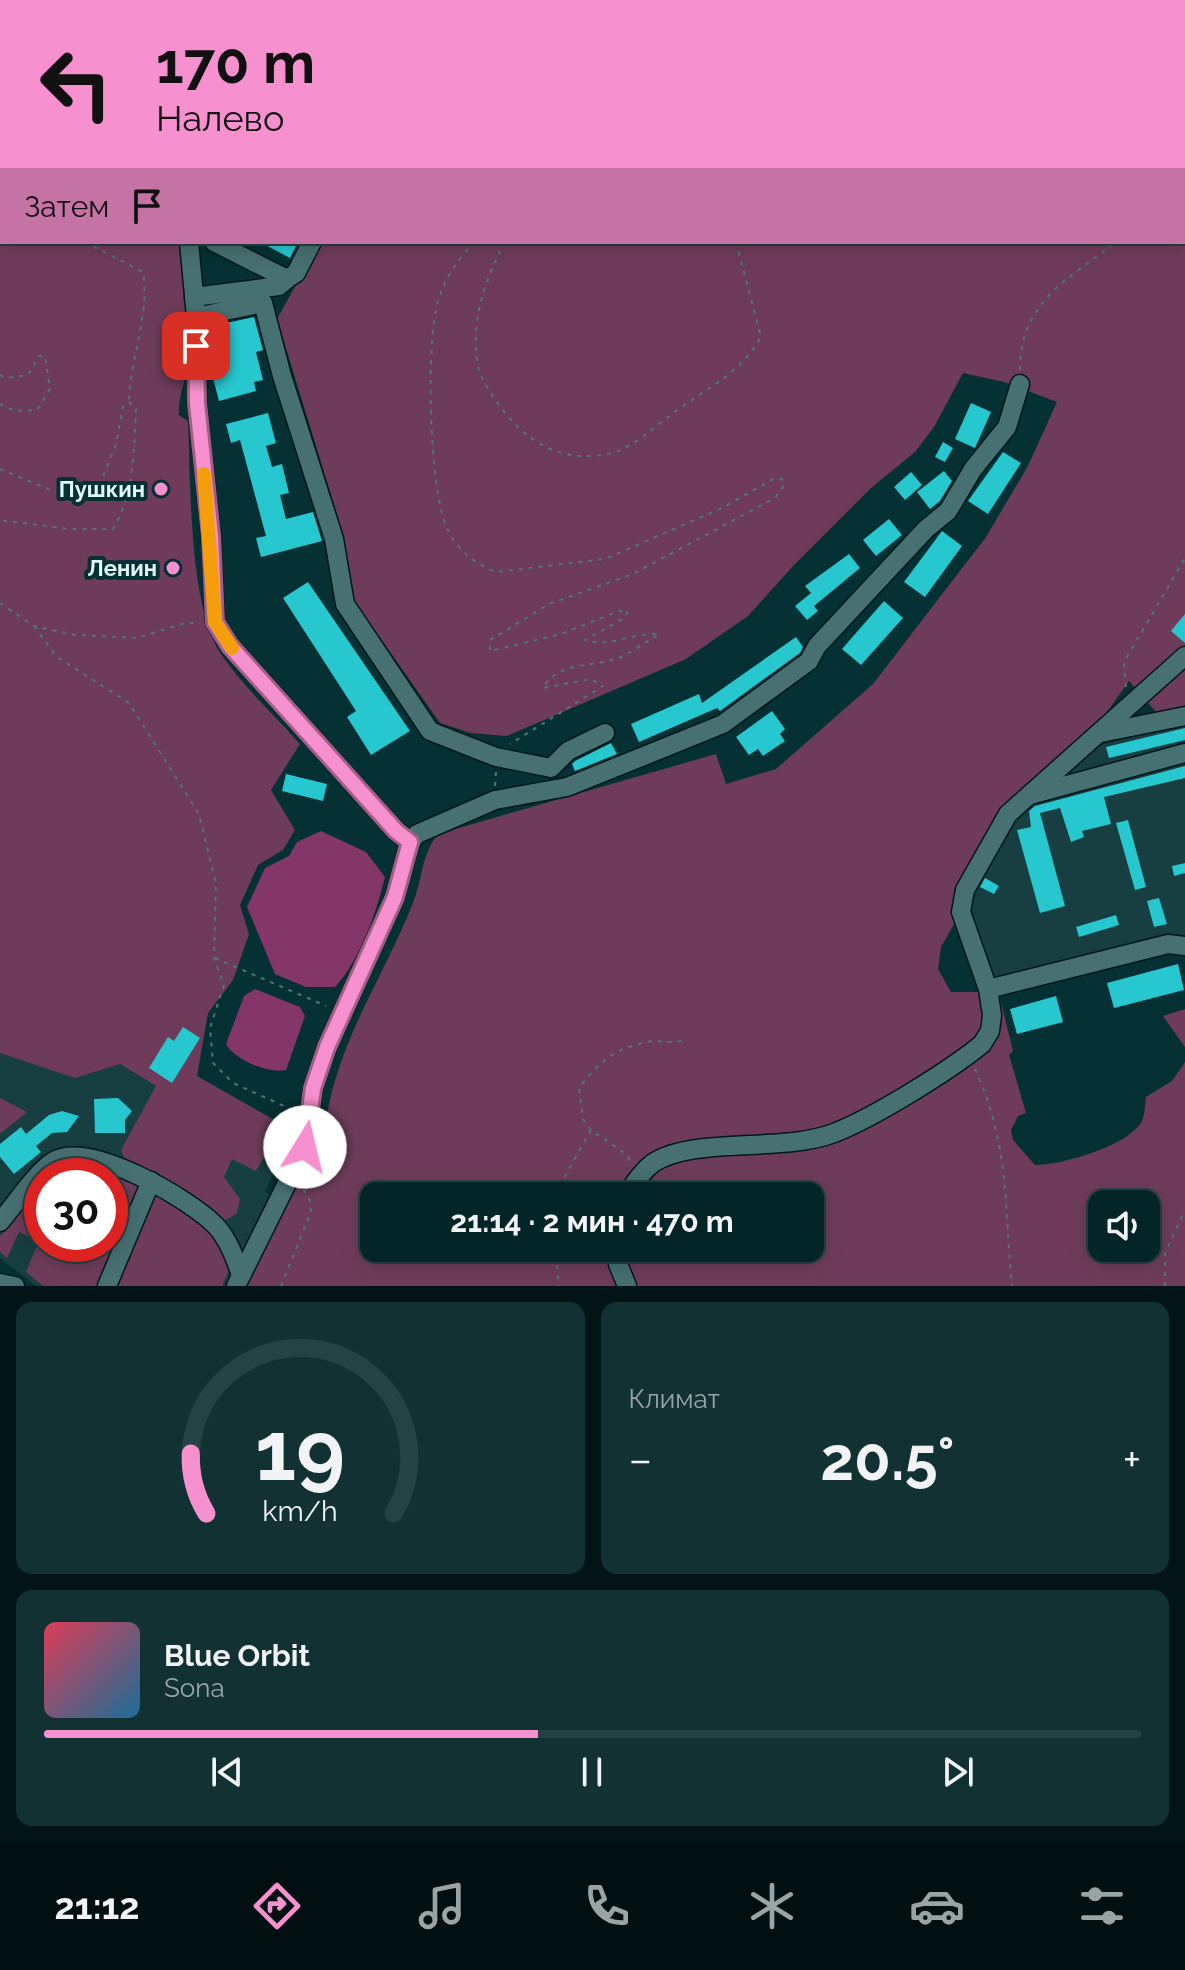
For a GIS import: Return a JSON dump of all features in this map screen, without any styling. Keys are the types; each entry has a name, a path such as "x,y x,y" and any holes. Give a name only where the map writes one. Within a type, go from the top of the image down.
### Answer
{"street":[{"path":"189,244 196,317 197,403 211,536 215,622 230,646 396,831 410,842"},
{"path":"218,244 287,279"},
{"path":"194,297 279,286 296,273 311,244"},
{"path":"196,317 263,303 334,539 345,604 430,731 496,757 551,768 567,787"},
{"path":"239,1280 305,1147 313,1088 342,1013 395,897 410,842 427,828 495,800 567,787 723,724 809,661 817,646 917,538 948,511 973,469 1007,427 1020,384"},
{"path":"634,1182 655,1162 693,1151 805,1142 835,1133 969,1055 990,1031 988,989 961,912 965,890 1008,814 1185,656"},
{"path":"1161,678 1185,677"},
{"path":"1101,733 1185,716"},
{"path":"551,768 568,751 605,733"},
{"path":"1028,794 1035,796 1185,753"},
{"path":"988,989 1168,944 1185,946"},
{"path":"0,1222 54,1161 73,1157 96,1160 151,1181 215,1225 226,1239 239,1280"},
{"path":"107,1286 151,1181"},
{"path":"618,1262 627,1286"},
{"path":"0,1283 15,1286"}],"path":[{"path":"0,520 69,529 113,529 123,513 134,449 136,409 129,402 130,373 148,300 143,272 89,244"},
{"path":"473,244 449,275 432,329 434,469 447,528 463,551 483,567 496,572 605,559 722,508 775,478 782,479 784,486 775,498 633,574 549,604 490,640 490,651 561,634 619,611 628,611 624,618 585,640 599,645 646,633 659,634 621,658 567,669 548,678 543,688 591,679 603,686 510,744 496,757 495,800"},
{"path":"504,244 492,267 480,304 476,335 478,368 510,422 539,446 573,457 609,454 646,435 679,408 730,377 748,359 761,337 737,244"},
{"path":"1020,384 1020,349 1040,301 1113,244"},
{"path":"0,375 6,378 28,375 39,356 45,356 50,389 37,410 15,411 0,404"},
{"path":"0,469 67,497 97,492 116,444 123,407 129,402"},
{"path":"1132,703 1124,681 1124,662 1185,558"},
{"path":"0,603 34,626 57,657 129,703 199,814 216,884 214,958 224,985 210,1028 213,1063 233,1083 309,1118"},
{"path":"34,626 75,635 137,638 185,623 215,622"},
{"path":"214,958 342,1013"},
{"path":"638,1176 626,1154 591,1130 583,1119 579,1088 600,1060 649,1041 670,1045 683,1040"},
{"path":"969,1055 994,1111 1003,1149 1012,1286"},
{"path":"562,1182 591,1130"},
{"path":"281,1286 311,1212 310,1201 292,1172"},
{"path":"1165,1286 1165,1253 1185,1210"},
{"path":"555,1262 559,1286"}],"shaded area":[{"path":"0,244 183,244 189,336 179,415 188,421 191,510 203,608 223,657 300,744 271,790 295,830 283,850 258,865 240,905 249,934 233,980 208,1013 197,1076 292,1130 286,1146 273,1141 256,1171 232,1159 224,1177 240,1199 237,1213 223,1222 128,1165 128,1158 124,1158 121,1150 156,1086 120,1064 75,1078 0,1053"},
{"path":"319,244 1185,244 1185,708 1157,713 1129,681 1097,726 1004,810 961,889 954,924 941,947 938,969 951,992 979,992 996,982 1013,1051 1009,1055 1026,1113 1018,1116 1011,1130 1013,1140 1035,1165 1077,1158 1109,1146 1135,1130 1142,1121 1146,1097 1172,1081 1185,1062 1185,1286 243,1286 308,1157 322,1157 326,1120 344,1055 399,936 413,903 425,858 438,834 716,754 726,784 776,769 873,684 986,537 1028,466 1057,402 1004,382 963,373 934,427 915,452 871,488 748,616 686,659 507,736 471,733 440,723 355,602 344,537 277,319"},
{"path":"1185,724 1185,941 996,982 967,902 1010,820 1078,759 1100,745"},
{"path":"321,831 366,852 385,877 366,935 344,976 335,987 306,987 275,974 247,907 265,868 289,856 297,842"},
{"path":"255,989 300,1007 305,1016 286,1070 270,1070 253,1064 230,1050 226,1044 244,996"},
{"path":"1185,1009 1185,1047 1163,1016"},
{"path":"0,1053 75,1077 120,1064 181,1101 286,1146 265,1192 274,1197 228,1286 36,1286 0,1258 0,1134 26,1112 0,1098"},
{"path":"0,1098 27,1112 0,1134"},
{"path":"128,1179 140,1190 128,1219"},
{"path":"153,1187 207,1226 232,1263 222,1286 113,1286 123,1262 128,1262 128,1249"},
{"path":"24,1208 24,1234 19,1232 7,1258 0,1252 0,1236"},
{"path":"30,1262 110,1262 100,1286 43,1286 26,1272"}],"building":[{"path":"264,244 297,244 290,258"},
{"path":"254,317 263,350 256,352 263,380 254,382 256,391 219,401 209,363 208,327"},
{"path":"971,403 991,412 975,448 955,439"},
{"path":"268,413 276,443 266,446 272,467 282,464 289,493 280,495 286,519 313,512 322,541 261,557 256,538 266,536 240,440 231,443 226,424"},
{"path":"943,442 953,448 945,462 935,457"},
{"path":"1003,452 1021,463 988,514 968,501"},
{"path":"944,471 952,481 940,501 930,509 917,492"},
{"path":"911,472 922,485 905,500 894,487"},
{"path":"889,519 902,535 876,556 863,540"},
{"path":"942,531 962,546 925,597 904,582"},
{"path":"849,554 860,568 814,606 818,611 807,620 795,606 811,593 805,586"},
{"path":"308,582 410,731 371,755 347,717 356,711 283,598"},
{"path":"884,601 903,618 861,665 842,649"},
{"path":"1185,614 1185,643 1171,631"},
{"path":"796,637 803,647 800,653 720,711 717,708 639,742 631,724 699,694 702,703"},
{"path":"772,711 785,729 780,734 785,741 763,756 758,749 749,755 736,737"},
{"path":"1185,728 1185,740 1109,758 1106,747"},
{"path":"611,743 617,754 575,771 572,764 575,761"},
{"path":"1185,766 1185,778 1104,797 1111,824 1082,831 1084,837 1071,842 1060,808 1040,813 1065,906 1040,913 1017,830 1031,827 1029,811 1035,806"},
{"path":"286,774 327,784 323,801 282,791"},
{"path":"1128,820 1146,887 1135,890 1116,823"},
{"path":"1185,863 1185,873 1174,876 1172,866"},
{"path":"985,878 999,886 994,894 980,887"},
{"path":"1159,898 1167,924 1154,927 1147,901"},
{"path":"1116,915 1119,925 1079,937 1076,927"},
{"path":"1178,964 1184,990 1114,1008 1107,983"},
{"path":"1056,996 1063,1022 1017,1034 1010,1009"},
{"path":"183,1027 200,1038 172,1083 149,1068 168,1037 174,1041"},
{"path":"118,1098 132,1111 125,1120 125,1133 95,1133 94,1099"},
{"path":"62,1111 79,1116 67,1132 52,1133 36,1146 41,1152 34,1158 24,1158 24,1166 14,1174 0,1157 0,1144 21,1127 26,1134 49,1115"}],"slow traffic":[{"path":"204,474 215,622 232,648"}],"place":[{"name":"Пушкин","path":"161,489"},
{"name":"Ленин","path":"173,568"}],"route":[{"path":"196,346 197,403 211,536 215,622 230,646 396,831 410,842 395,897 327,1047 313,1088 305,1147"}]}
